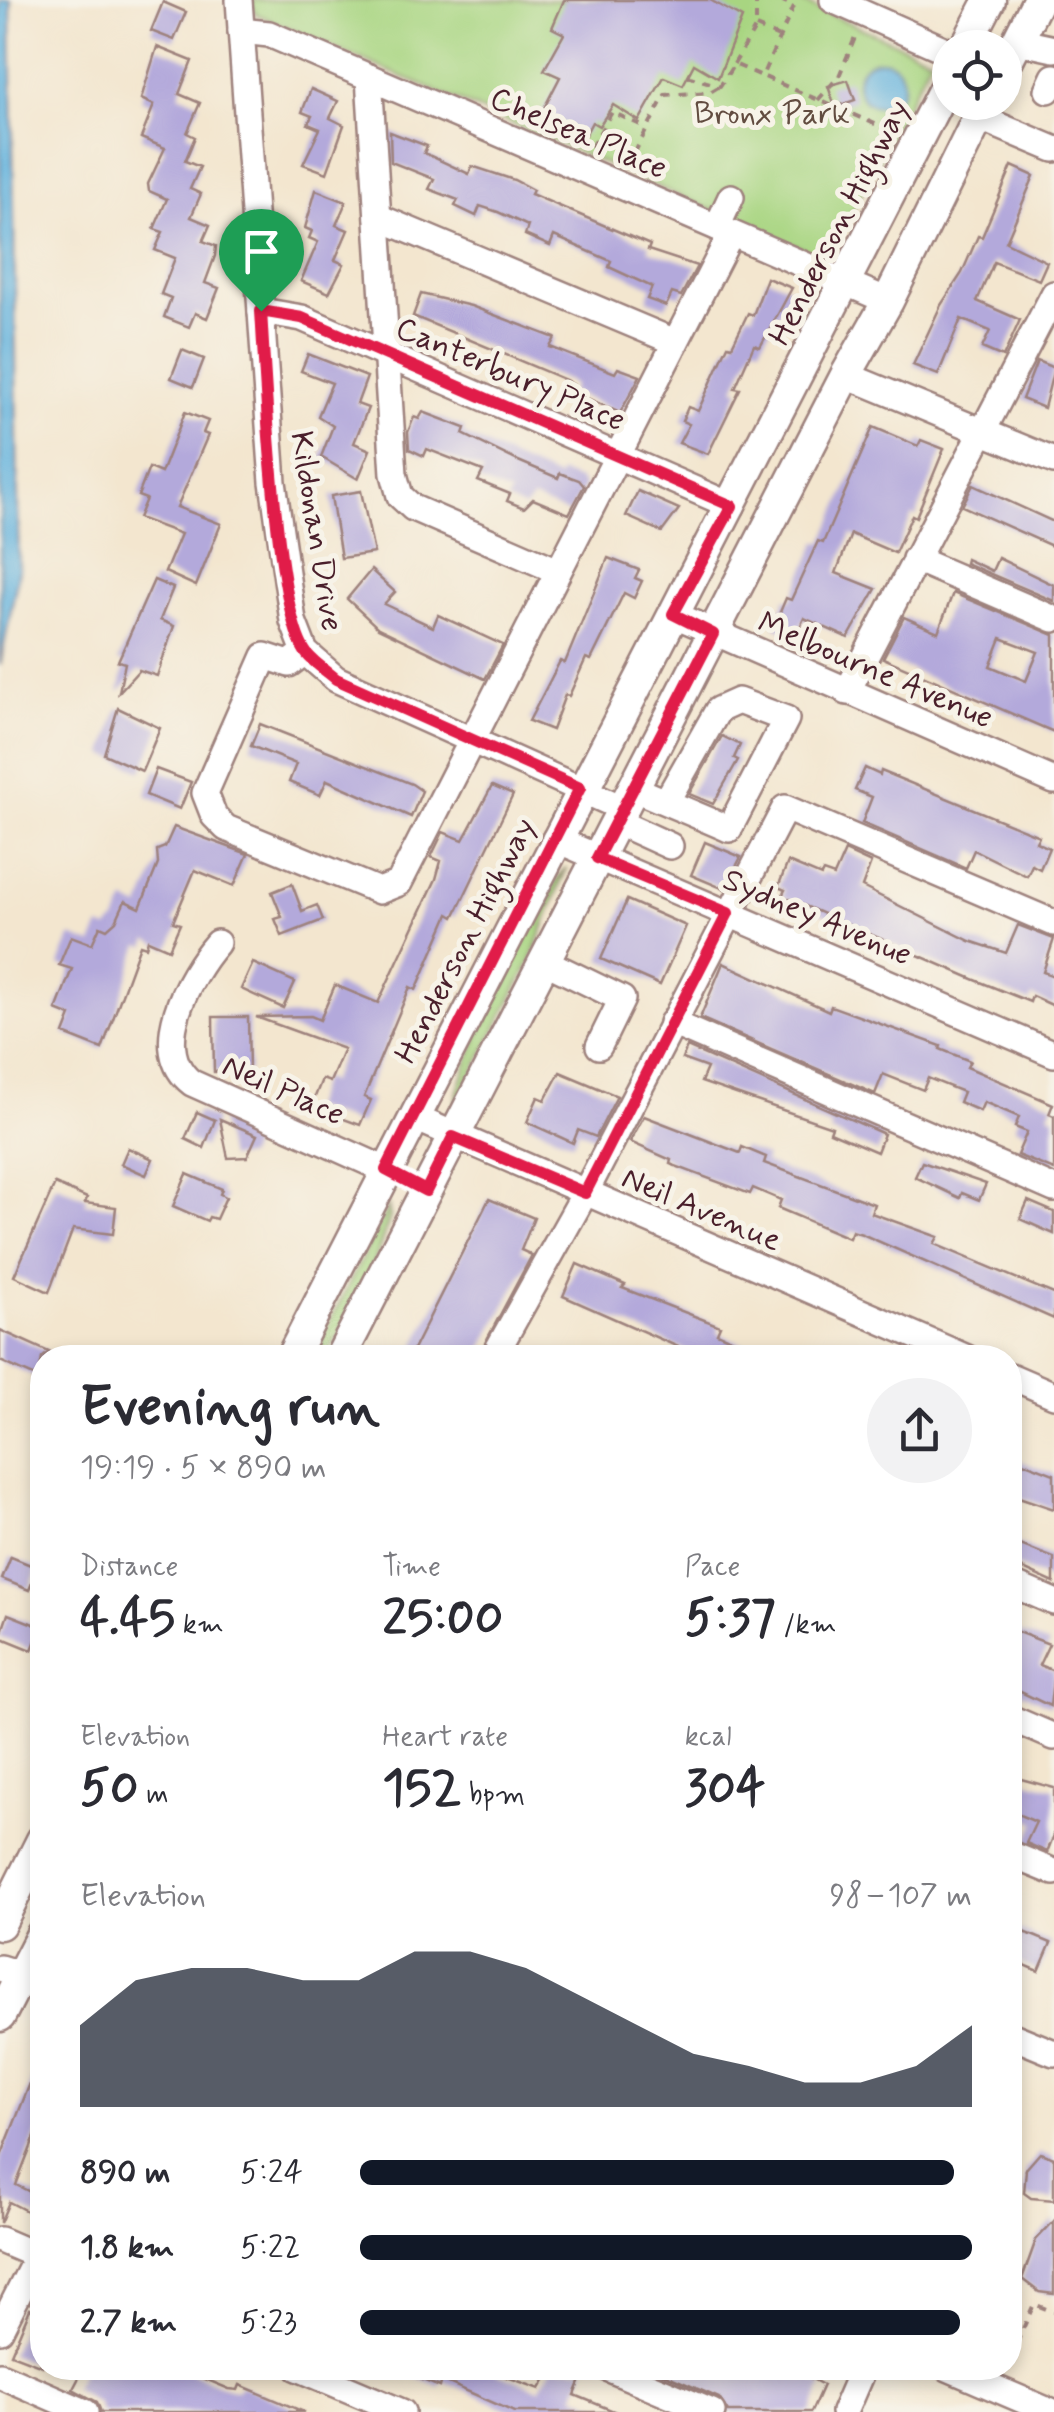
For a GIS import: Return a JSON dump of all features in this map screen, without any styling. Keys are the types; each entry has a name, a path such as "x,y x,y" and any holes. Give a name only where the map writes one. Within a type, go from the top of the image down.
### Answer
{"main road":[{"path":"974,30 990,0"},
{"path":"1022,31 1038,0"},
{"name":"Henderson Highway","path":"298,1345 580,788 848,284 932,114"},
{"path":"347,1345 888,301 973,120"},
{"path":"386,1170 426,1191"},
{"path":"0,1924 30,1864"},
{"path":"0,2016 21,1975"}],"street":[{"name":"Kildonan Drive","path":"239,0 273,482 292,620 305,652 336,679 623,806"},
{"path":"834,0 932,44"},
{"name":"Chelsea Place","path":"241,31 269,34 888,301"},
{"path":"1022,52 1054,48"},
{"path":"369,76 394,474 400,496 413,508 558,570"},
{"path":"1002,120 1054,149"},
{"path":"469,738 676,342 724,230 730,197"},
{"path":"378,217 676,342"},
{"path":"847,692 980,430 1052,302"},
{"name":"Canterbury Place","path":"261,311 302,318 732,506"},
{"path":"846,376 1054,462"},
{"path":"915,559 1054,619"},
{"name":"Melbourne Avenue","path":"673,614 1054,780"},
{"name":"Kildonan Drive","path":"305,652 288,664 265,656 205,793 214,816 226,828 379,891 398,883 469,738"},
{"path":"623,806 666,802 729,829 786,719 738,701 718,710 666,802"},
{"path":"623,806 670,846"},
{"path":"501,1345 585,1193 785,808 1054,923"},
{"name":"Sydney Avenue","path":"555,840 1054,1054"},
{"name":"Neil Place","path":"217,943 202,961 176,1020 170,1049 177,1072 192,1083 386,1170"},
{"path":"544,961 622,998 599,1046"},
{"path":"672,1024 1054,1189"},
{"name":"Neil Avenue","path":"413,1116 453,1137 937,1345"},
{"path":"1022,1381 1054,1395"},
{"path":"1022,1588 1054,1602"},
{"path":"1022,1723 1054,1736"},
{"path":"1022,1859 1054,1872"},
{"path":"1022,2040 1054,2053"},
{"path":"0,2240 30,2250"},
{"path":"0,2330 30,2274"},
{"path":"0,2376 85,2412"},
{"path":"326,2380 402,2412"},
{"path":"636,2380 712,2412"},
{"path":"844,2412 857,2380"},
{"path":"976,2380 1052,2412"}],"path":[{"path":"627,167 665,94 710,92 720,86 756,27 756,0"},
{"path":"762,76 790,5 780,0"},
{"path":"756,27 780,37"},
{"path":"818,100 839,76 857,33"},
{"path":"734,64 902,136"},
{"path":"688,76 720,86"},
{"path":"589,150 612,112 647,128"},
{"path":"1022,2168 1026,2169"},
{"path":"1022,2331 1038,2292"},
{"path":"1034,2304 1054,2312"}],"green space":[{"name":"Bronx Park","path":"250,0 797,0 931,58 828,260 256,14"},
{"path":"566,868 531,961 456,1106 469,1060 501,985"},
{"path":"388,1207 390,1217 369,1278 333,1345 321,1345"}],"water":[{"path":"0,0 11,0 19,570 0,666"},
{"path":"880,60 896,67 903,83 896,99 880,106 864,99 857,83 864,67"}],"building":[{"path":"564,0 710,0 742,18 718,78 694,64 683,85 664,77 639,121 613,105 599,126 592,122 585,135 542,112 560,77 544,70 564,34 552,28"},
{"path":"163,2 186,12 174,40 151,31"},
{"path":"157,47 192,61 179,94 200,103 187,133 195,137 185,161 200,167 190,189 201,194 191,217 210,225 203,241 216,246 205,283 219,288 207,318 195,313 189,327 164,317 171,298 161,294 175,258 155,250 163,232 154,229 167,199 149,191 148,184 165,148 141,138 154,105 141,99"},
{"path":"848,80 855,100 835,107 828,86"},
{"path":"311,89 338,101 330,118 344,125 327,173 303,164 320,129 308,124 312,116 302,112"},
{"path":"390,132 427,146 424,153 469,174 472,166 514,180 533,190 531,194 650,245 648,250 697,266 681,296 672,293 666,306 647,299 652,287 609,267 611,261 554,236 550,246 525,235 528,226 498,212 480,206 476,216 455,206 458,200 429,189 434,179 391,162"},
{"path":"1012,166 1034,176 1006,242 1047,262 1039,280 994,262 977,301 1020,320 1003,357 982,348 990,331 961,319 938,375 913,365 978,236 982,237"},
{"path":"316,190 346,202 336,225 348,230 335,260 344,264 329,293 301,281 318,242 309,238 312,231 305,228"},
{"path":"767,278 792,288 760,347 754,345 735,388 740,389 708,454 679,443 689,424 682,421 688,407 698,411 728,345 732,346 748,313 753,315"},
{"path":"421,294 471,306 555,338 550,347 615,373 618,368 640,376 620,413 571,391 574,385 566,380 413,316"},
{"path":"182,350 204,359 193,387 171,378"},
{"path":"308,354 367,377 357,404 368,408 354,443 370,450 358,479 321,457 333,426 318,416 332,383 301,371"},
{"path":"1037,361 1054,368 1044,408 1022,399"},
{"path":"185,412 208,421 203,433 208,435 177,507 221,524 196,586 165,572 181,534 138,518 146,499 138,496 149,468 161,473"},
{"path":"423,412 465,428 463,434 516,460 558,478 560,473 579,480 584,486 569,514 533,499 524,508 507,501 510,494 478,481 483,471 427,449 424,456 409,449 408,432 414,417 419,419"},
{"path":"873,427 918,446 921,440 944,449 916,517 912,515 895,553 851,534 836,573 876,589 848,638 804,618 796,636 774,626 786,598 791,600 818,541 823,543"},
{"path":"973,485 1054,522 1054,547 962,506"},
{"path":"361,491 374,553 341,558 331,496"},
{"path":"638,491 679,509 662,532 626,516"},
{"path":"608,558 639,570 635,578 642,581 634,598 624,593 591,660 586,658 569,696 565,695 552,730 529,721 560,661 565,663"},
{"path":"998,558 1054,585 1054,601 965,563 966,559 992,571"},
{"path":"371,570 395,592 384,604 433,627 438,615 503,645 485,679 378,628 347,599"},
{"path":"154,580 173,588 160,620 174,626 157,676 139,670 119,692 125,663 118,661"},
{"path":"953,593 1054,635 1054,732 883,658 904,617 938,632","holes":["1001,638 1038,652 1026,681 990,666"]},
{"path":"118,708 160,728 142,771 104,754"},
{"path":"260,724 412,784 422,791 411,817 327,780 320,795 289,782 296,764 251,746"},
{"path":"722,736 740,745 734,758 738,760 713,804 689,794"},
{"path":"865,768 880,775 881,771 1039,836 1036,842 1049,848 1040,869 1032,865 1027,876 974,850 966,868 862,823 872,797 855,790"},
{"path":"156,769 191,782 180,809 146,795"},
{"path":"492,786 513,795 454,917 449,914 416,990 410,987 364,1097 371,1100 360,1125 311,1107 322,1079 330,1082 344,1049 256,1017 311,1016 320,1020 335,985 378,1003 436,879 441,861 431,857 443,832 463,840"},
{"path":"174,827 248,854 234,886 195,870 173,922 180,924 169,949 148,940 146,947 140,945 102,1049 64,1034 71,1016 56,1010 72,969 59,965 71,936 92,944 100,926 107,929 116,921 125,901 140,908 158,864 157,850 165,847"},
{"path":"705,842 741,857 724,889 691,875"},
{"path":"845,851 871,863 862,887 970,941 1006,953 1018,925 1054,939 1043,972 1054,976 1054,1006 1032,996 1030,1002 973,979 782,896 785,890 778,887 788,862 821,876 823,872 834,876"},
{"path":"292,884 302,911 317,905 323,920 282,936 275,919 282,917 272,892"},
{"path":"627,900 686,926 660,985 601,959"},
{"path":"253,963 295,982 283,1008 241,989"},
{"path":"723,963 829,1011 831,1006 941,1046 940,1049 970,1061 967,1067 1053,1104 1049,1114 1054,1116 1054,1170 1017,1155 1027,1132 1015,1127 1019,1117 984,1102 980,1111 959,1102 963,1092 928,1078 923,1090 883,1074 875,1094 700,1018"},
{"path":"213,1017 248,1017 249,1071 214,1072"},
{"path":"687,1047 884,1134 877,1152 830,1132 832,1127 701,1082 707,1068 682,1059"},
{"path":"560,1072 617,1096 596,1137 578,1130 573,1143 527,1122 538,1097 545,1100"},
{"path":"197,1112 215,1120 204,1148 185,1139"},
{"path":"644,1116 740,1153 742,1147 766,1157 764,1163 874,1204 871,1213 938,1237 934,1244 1054,1294 1054,1319 862,1234 852,1231 849,1238 778,1208 781,1200 753,1188 750,1194 670,1164 671,1160 630,1142"},
{"path":"220,1119 257,1135 247,1157 228,1158"},
{"path":"128,1148 153,1159 146,1175 121,1164"},
{"path":"922,1162 986,1184 979,1200 962,1193 960,1198 915,1177"},
{"path":"187,1174 222,1189 220,1194 226,1197 216,1219 209,1217 207,1221 173,1206"},
{"path":"55,1184 87,1198 85,1203 116,1207 113,1234 73,1229 49,1292 14,1276"},
{"path":"489,1199 534,1218 521,1250 532,1255 484,1345 416,1345"},
{"path":"1028,1201 1054,1212 1054,1234 1020,1219"},
{"path":"577,1264 625,1285 622,1288 720,1326 717,1333 744,1345 674,1345 563,1296"},
{"path":"0,1330 33,1345 30,1345 30,1374 0,1361"},
{"path":"1022,1462 1054,1474 1054,1509 1022,1498"},
{"path":"1022,1546 1054,1558 1054,1583 1022,1568"},
{"path":"11,1557 30,1565 29,1590 2,1579"},
{"path":"8,1614 30,1623 30,1649 0,1637"},
{"path":"1022,1634 1049,1644 1039,1665 1054,1671 1050,1706 1022,1693"},
{"path":"1022,1779 1054,1788 1054,1835 1047,1852 1026,1843 1036,1822 1022,1816"},
{"path":"1022,1931 1051,1943 1039,1971 1022,1964"},
{"path":"30,2083 30,2149 16,2185 30,2192 30,2213 9,2202 0,2223 0,2159"},
{"path":"1040,2153 1054,2158 1054,2200 1031,2198 1024,2193 1026,2169"},
{"path":"1054,2221 1054,2294 1039,2292 1022,2279 1036,2240"},
{"path":"30,2309 30,2361 11,2354"},
{"path":"78,2380 208,2380 229,2389 238,2390 240,2385 304,2412 101,2412 97,2402 73,2389"},
{"path":"423,2380 442,2380 440,2387"},
{"path":"442,2380 515,2380 540,2389 545,2380 581,2380 575,2395 616,2412 514,2412"},
{"path":"677,2380 814,2380 823,2385 811,2412 728,2412 719,2398"}],"route":[{"path":"261,311 302,318 732,506 673,614 713,634 597,858 728,913 585,1193 453,1137 426,1191 386,1170 580,788 336,679 305,652 292,620 273,482 261,311"}]}
